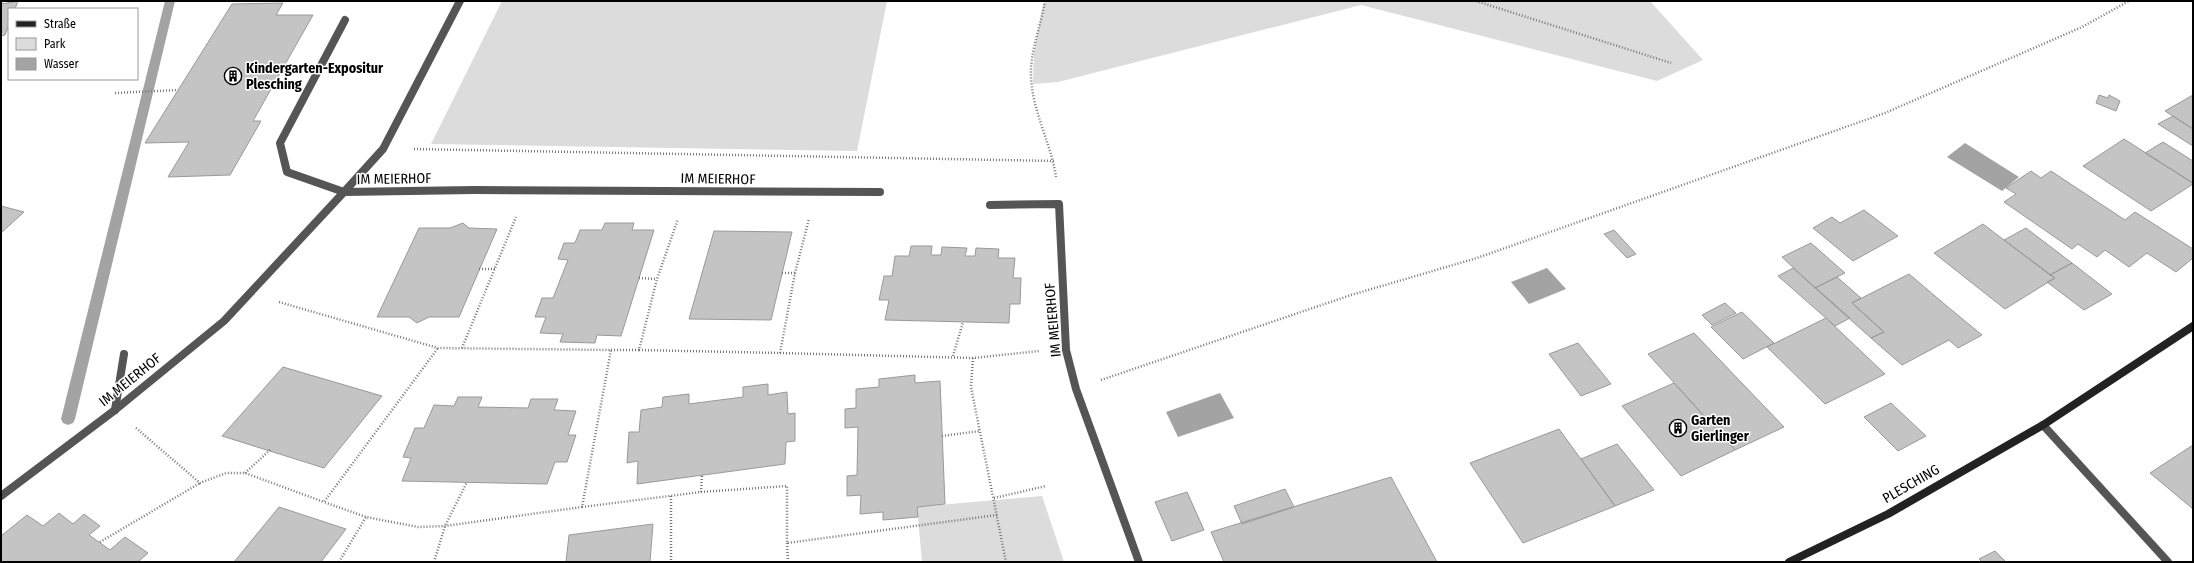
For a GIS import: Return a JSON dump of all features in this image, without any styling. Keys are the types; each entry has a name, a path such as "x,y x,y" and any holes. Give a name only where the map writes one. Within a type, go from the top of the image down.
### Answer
{"main road":[{"name":"PLESCHING","path":"1789,562 1888,514 2043,425 2193,326"}],"street":[{"path":"345,20 280,143 287,172 344,192 383,149 460,1"},
{"name":"IM MEIERHOF","path":"1,496 115,410 224,321 344,192 527,190 816,193 880,192"},
{"path":"990,205 1059,204"},
{"name":"IM MEIERHOF","path":"1059,204 1066,350 1076,389 1139,562"},
{"path":"115,410 124,354"},
{"path":"2043,425 2106,492 2168,562"}],"path":[{"path":"1045,1 1035,46 1031,77 1039,110 1055,161 1059,204"},
{"path":"1476,1 1671,63"},
{"path":"1076,389 1350,295 1476,258 1885,112 2082,26 2129,1"},
{"path":"115,93 178,90"},
{"path":"383,149 1055,161"},
{"path":"462,348 527,190"},
{"path":"639,350 657,279 688,192"},
{"path":"780,353 796,273 816,193"},
{"path":"479,269 495,269"},
{"path":"782,273 796,273"},
{"path":"639,278 657,279"},
{"path":"251,291 292,307 438,348 639,350 953,356 973,358 1043,350 1066,350"},
{"path":"953,356 963,322"},
{"path":"324,502 438,348"},
{"path":"582,507 611,350"},
{"path":"973,358 971,387 1006,562"},
{"path":"115,410 200,483"},
{"path":"942,436 980,431"},
{"path":"245,473 270,450"},
{"path":"100,542 200,483 226,473 245,473 366,517 418,527 445,526 701,492 787,486 788,562"},
{"path":"701,492 702,475"},
{"path":"434,562 445,526 468,482"},
{"path":"994,498 1046,486"},
{"path":"671,496 671,562"},
{"path":"787,543 997,515"},
{"path":"339,562 366,517"}],"green space":[{"path":"502,1 887,1 857,151 431,144"},
{"path":"1044,1 1650,1 1703,60 1657,81 1361,5 1058,82 1033,84 1034,51"},
{"path":"1042,496 1064,562 922,562 917,507"}],"water":[{"path":"1965,143 2019,177 2002,191 1947,157"},
{"path":"1547,268 1566,289 1529,304 1511,282"},
{"path":"1220,393 1234,418 1178,437 1166,412"}],"building":[{"path":"18,1 15,8 8,8 8,27 5,35 1,36 1,4"},
{"name":"Kindergarten-Expositur Plesching","path":"283,3 276,15 313,15 253,121 261,121 230,175 168,177 189,142 145,143 232,4"},
{"path":"2099,95 2108,98 2109,95 2120,101 2116,111 2096,103"},
{"path":"2193,95 2193,129 2165,111"},
{"path":"2173,116 2193,129 2193,146 2158,124"},
{"path":"2124,139 2193,184 2151,211 2083,166"},
{"path":"2163,142 2193,161 2193,181 2191,182 2145,153"},
{"path":"2031,171 2041,178 2051,171 2125,220 2135,212 2193,249 2193,258 2176,272 2147,253 2129,267 2105,250 2097,257 2078,244 2072,249 2004,202 2016,194 2006,188"},
{"path":"1,206 24,212 1,233"},
{"path":"1864,210 1898,236 1853,261 1813,228 1832,217 1840,223"},
{"path":"463,223 469,228 497,229 459,317 429,317 417,323 409,317 377,317 419,228 450,228"},
{"path":"605,223 634,223 632,230 654,230 621,336 597,335 595,343 560,342 563,334 540,333 546,317 535,317 542,298 553,298 568,260 558,259 564,243 575,243 580,230 602,230"},
{"path":"1983,224 2055,278 2005,309 1934,253"},
{"path":"2026,228 2072,263 2050,275 2004,240"},
{"path":"1614,230 1636,254 1627,258 1604,234"},
{"path":"714,231 792,232 771,320 689,319"},
{"path":"1811,243 1845,273 1815,288 1782,257"},
{"path":"911,246 932,246 931,255 941,255 942,247 967,248 965,256 975,256 976,248 999,249 998,258 1015,258 1013,278 1021,278 1020,304 1010,304 1009,323 885,320 889,300 879,300 884,276 892,276 895,256 909,256"},
{"path":"2072,263 2112,294 2084,310 2047,282 2055,278 2050,275"},
{"path":"1793,268 1850,318 1835,326 1778,276"},
{"path":"1909,274 1982,335 1958,348 1949,340 1902,365 1871,338 1884,332 1852,303"},
{"path":"1837,277 1861,298 1852,303 1884,332 1871,338 1815,288"},
{"path":"1725,303 1736,313 1712,325 1702,315"},
{"path":"1742,312 1774,343 1743,359 1711,327"},
{"path":"1826,318 1885,374 1825,404 1767,347"},
{"path":"1694,333 1784,427 1735,450 1648,354"},
{"path":"1578,343 1611,384 1581,396 1549,354"},
{"path":"283,367 382,396 324,468 222,436"},
{"path":"915,375 915,383 940,381 945,504 917,507 918,517 883,520 883,512 860,514 861,495 847,496 847,476 857,475 858,427 845,428 845,409 856,408 856,389 879,387 879,379"},
{"name":"Garten Gierlinger","path":"1674,383 1735,450 1681,476 1622,406"},
{"path":"768,384 768,395 787,392 788,414 795,413 795,441 786,442 785,464 637,484 638,461 627,463 629,432 639,432 641,410 662,407 663,397 689,394 689,404 743,397 743,387"},
{"path":"458,397 482,397 478,407 528,408 531,399 558,399 554,410 576,411 568,435 576,435 567,462 555,462 547,484 402,481 411,458 403,457 415,428 424,428 434,405 454,406"},
{"path":"1891,403 1926,436 1898,451 1864,417"},
{"path":"1559,429 1615,506 1523,543 1470,463"},
{"path":"1617,444 1654,490 1615,506 1581,459"},
{"path":"2193,445 2193,509 2150,473"},
{"path":"1391,477 1437,562 1224,562 1211,532"},
{"path":"1285,489 1294,507 1242,524 1234,506"},
{"path":"1187,492 1204,530 1172,541 1155,502"},
{"path":"279,507 346,529 321,562 234,562"},
{"path":"59,513 73,524 84,514 100,526 89,535 110,550 125,537 148,553 138,562 1,562 1,536 27,515 43,526"},
{"path":"653,524 650,562 566,562 569,535"},
{"path":"1995,551 2006,562 1982,562 1979,559"}],"waterway":[{"path":"68,419 170,1"}],"place":[{"name":"Kindergarten-Expositur Plesching","path":"233,76"},
{"name":"Garten Gierlinger","path":"1678,428"}]}
